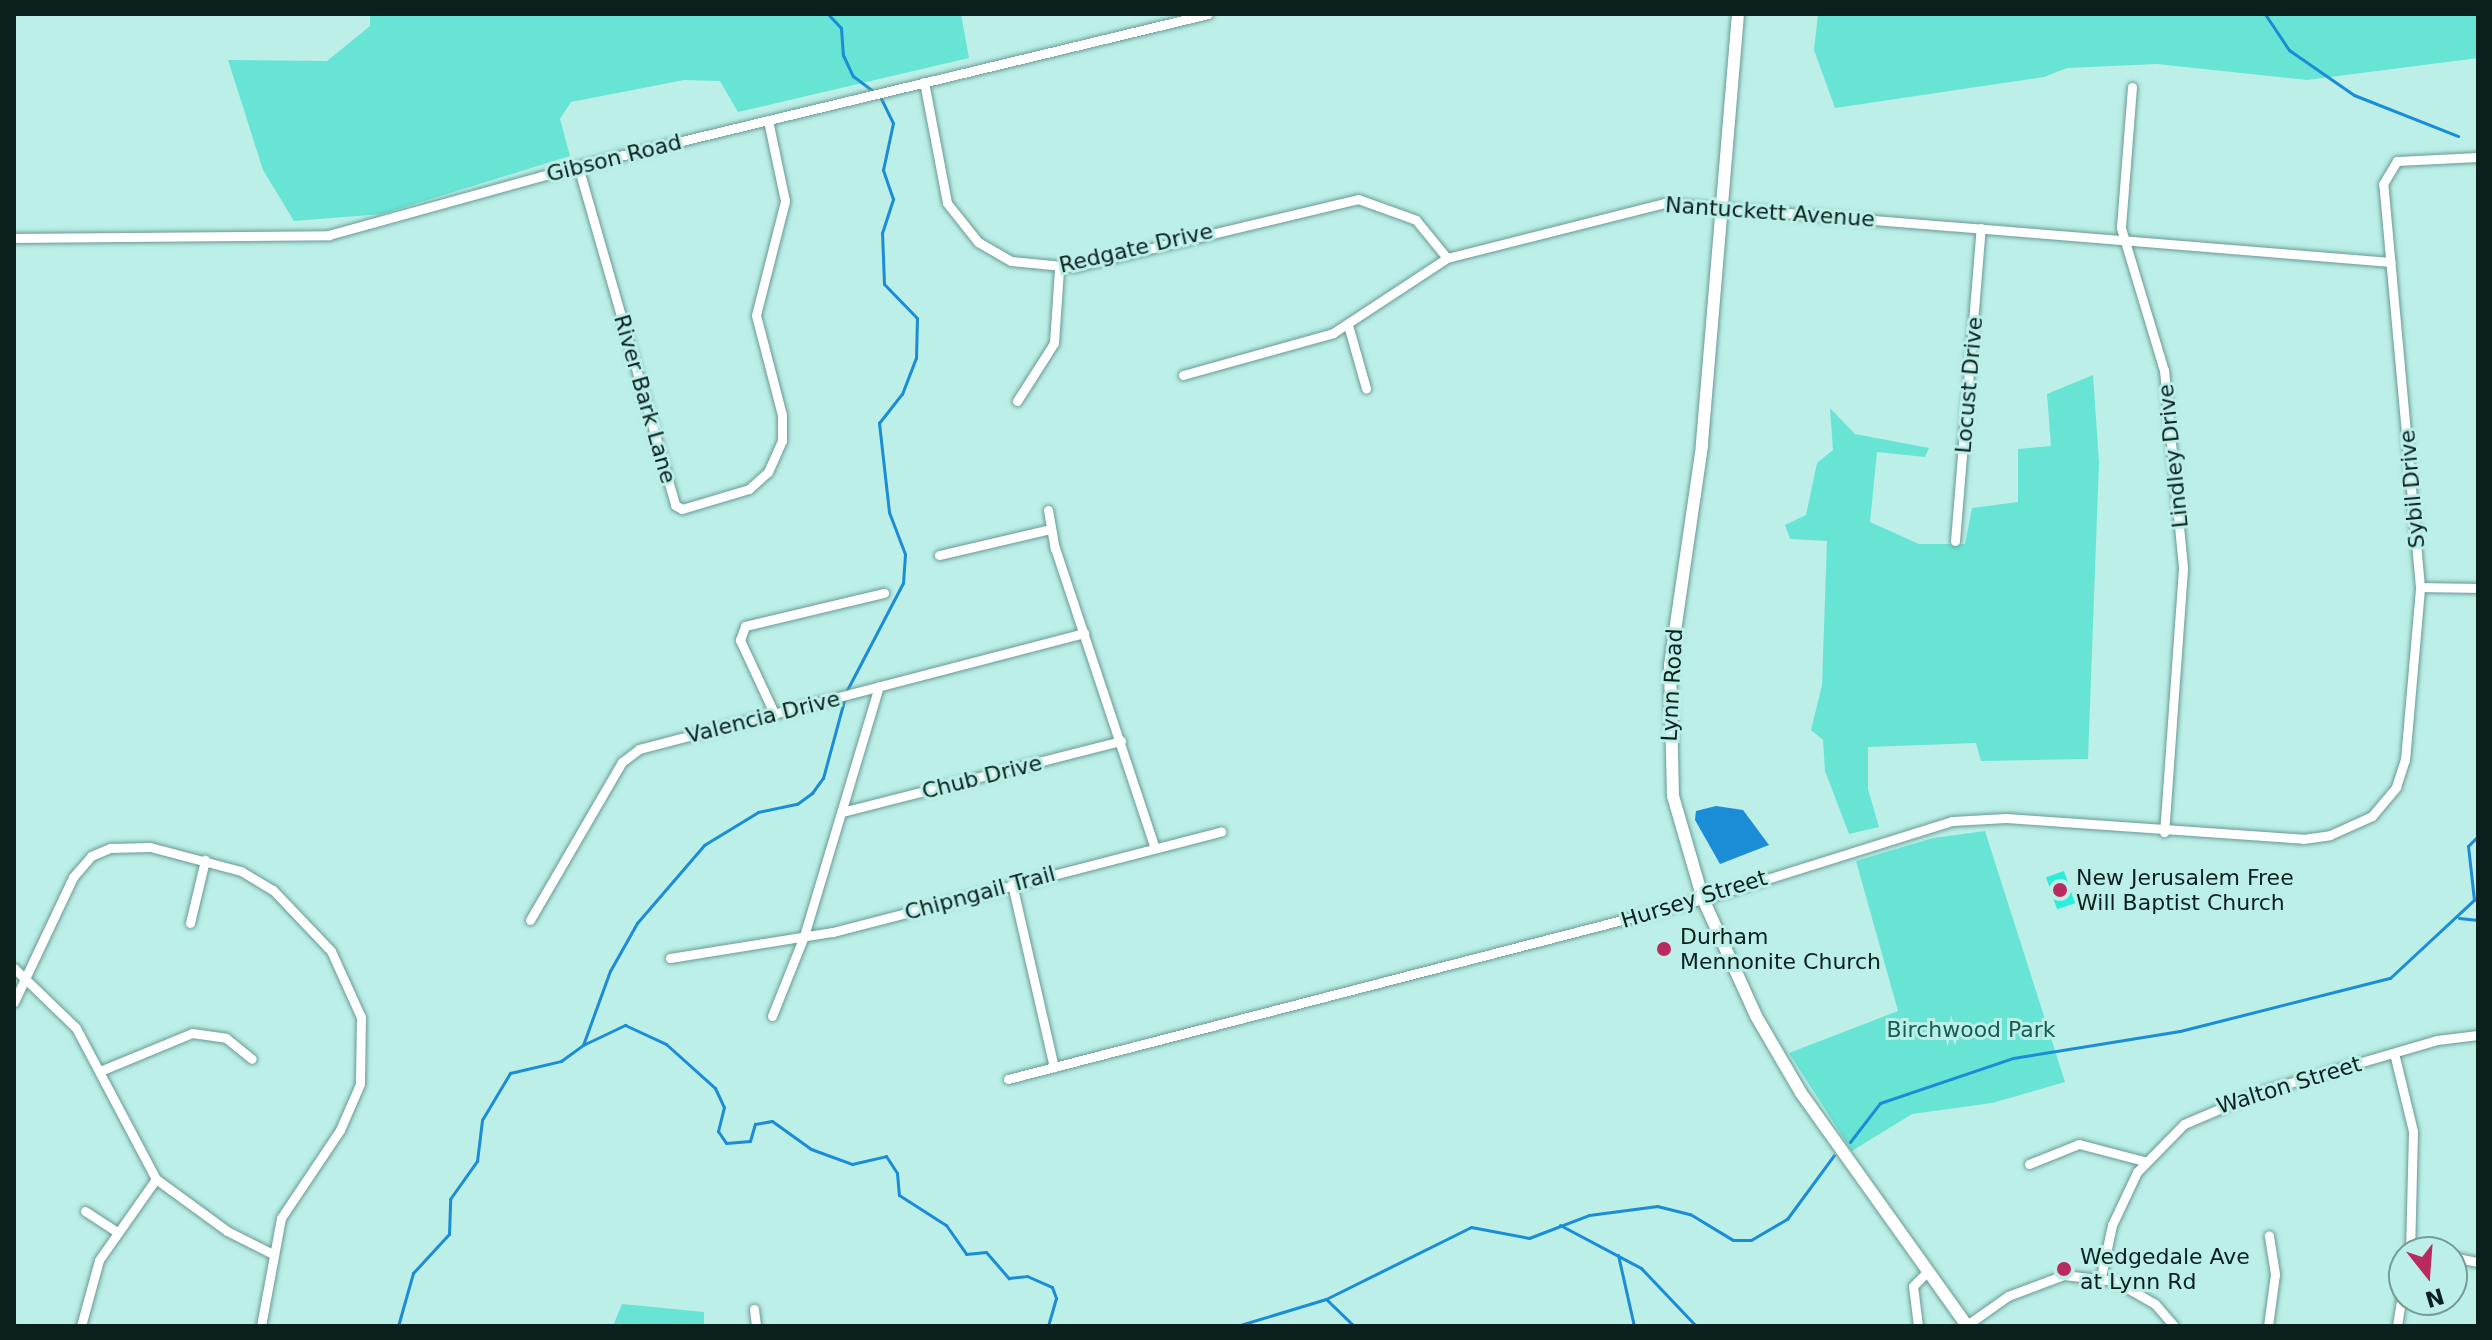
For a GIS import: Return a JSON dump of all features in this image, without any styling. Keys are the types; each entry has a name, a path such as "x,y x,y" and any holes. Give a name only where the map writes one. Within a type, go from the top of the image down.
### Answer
{"street":[{"name":"Gibson Road","path":"14,238 329,235 578,166 1208,14"},
{"name":"Lynn Road","path":"1738,14 1702,446 1667,714 1673,796 1703,899 1734,973 1787,1070 1967,1326"},
{"name":"Redgate Drive","path":"924,82 941,187 957,219 993,252 1028,266 1059,269 1358,199 1416,220 1447,258"},
{"name":"Lindley Drive","path":"2132,87 2124,240 2164,370 2182,545 2164,832"},
{"name":"River Bark Lane","path":"578,166 675,505 682,509 749,489 768,472 782,440 782,415 756,315 785,201 768,120"},
{"name":"Sybil Drive","path":"2382,806 2405,760 2420,587 2383,184 2388,167 2406,160 2478,157"},
{"name":"Nantuckett Avenue","path":"1183,375 1312,343 1348,325 1414,274 1447,258 1649,205 1721,207 2391,262"},
{"name":"Locust Drive","path":"1955,541 1981,228"},
{"path":"1017,401 1054,343 1059,269"},
{"path":"1348,325 1366,388"},
{"path":"1048,510 1051,529 1155,848"},
{"path":"939,555 1051,529"},
{"path":"2420,587 2478,588"},
{"path":"774,713 740,640 745,626 884,593"},
{"name":"Valencia Drive","path":"530,920 629,754 1084,633"},
{"path":"772,1016 804,936 879,686"},
{"name":"Chub Drive","path":"842,812 1121,741"},
{"name":"Hursey Street","path":"1008,1079 1703,899 1952,821 2006,818 2164,832 2319,837 2357,825 2382,806"},
{"name":"Chipngail Trail","path":"670,958 804,936 1221,832"},
{"path":"14,1002 55,908 91,856 139,846 205,860 263,882 308,924 345,974 363,1029 353,1107 290,1201 271,1253 261,1326"},
{"path":"190,923 205,860"},
{"path":"1012,884 1054,1067"},
{"path":"14,968 68,1017 156,1179 227,1231 271,1253"},
{"path":"100,1071 192,1033 226,1038 252,1059"},
{"name":"Walton Street","path":"2101,1277 2112,1225 2144,1161 2176,1130 2213,1108 2394,1053 2478,1035"},
{"path":"2394,1053 2413,1131 2413,1236"},
{"path":"2029,1164 2079,1144 2144,1161"},
{"path":"81,1326 91,1281 116,1231 156,1179"},
{"path":"85,1211 116,1231"},
{"path":"2268,1326 2275,1274 2269,1235"},
{"path":"1918,1326 1913,1286 1928,1271"},
{"path":"1967,1326 2052,1277 2101,1277 2155,1304 2174,1326"},
{"path":"754,1309 756,1326"}],"green space":[{"path":"370,14 961,14 969,58 738,112 720,81 684,80 571,102 560,119 570,156 382,214 294,221 263,170 228,60 327,61 370,26"},
{"path":"1818,14 2478,14 2478,58 2307,80 2157,64 2067,68 2044,77 1835,108 1814,50"},
{"path":"2093,375 2099,462 2088,759 1981,761 1976,743 1868,747 1868,789 1879,827 1849,834 1825,771 1823,740 1811,730 1822,685 1827,541 1790,539 1785,525 1806,515 1817,463 1833,450 1830,408 1855,434 1929,448 1925,457 1877,452 1870,522 1919,544 1965,544 1972,508 2018,502 2018,449 2051,446 2047,394"},
{"name":"Birchwood Park","path":"1985,831 2065,1082 1992,1103 1912,1114 1852,1151 1789,1053 1898,1011 1856,861 1933,838"},
{"path":"622,1304 704,1312 704,1326 613,1326"}],"water":[{"path":"1716,806 1743,810 1769,845 1720,864 1695,820 1696,811"}],"building":[{"name":"New Jerusalem Free Will Baptist Church","path":"2064,871 2075,903 2057,909 2046,877"}],"waterway":[{"path":"828,14 841,28 843,55 853,76 874,92"},
{"path":"2265,14 2289,50 2354,95 2458,136"},
{"path":"847,690 903,583 905,554 889,512 879,423 902,394 916,358 917,318 884,284 882,233 893,199 883,170 893,123 880,96"},
{"path":"398,1326 413,1273 449,1234 450,1199 477,1161 482,1120 510,1073 561,1061 583,1045 610,971 637,923 704,845 758,812 797,804 812,793 823,778 845,697"},
{"path":"1850,1142 1880,1103 2013,1058 2180,1031 2390,978 2474,900 2468,846 2478,836"},
{"path":"2459,918 2478,920"},
{"path":"583,1045 625,1025 666,1044 715,1088 724,1107 718,1131 726,1143 750,1141 755,1124 772,1121 811,1149 852,1164 886,1156 897,1173 899,1195 946,1225 966,1254 986,1252 1009,1278 1027,1276 1052,1287 1056,1298 1048,1326"},
{"path":"1237,1326 1326,1299 1471,1227 1529,1238 1589,1215 1657,1206 1690,1214 1733,1240 1751,1240 1787,1219 1834,1155"},
{"path":"1560,1225 1641,1268 1696,1326"},
{"path":"1618,1255 1634,1326"},
{"path":"1326,1299 1354,1326"}],"place":[{"name":"New Jerusalem Free Will Baptist Church","path":"2060,890"},
{"name":"Durham Mennonite Church","path":"1664,949"},
{"name":"Wedgedale Ave at Lynn Rd","path":"2064,1269"}]}
